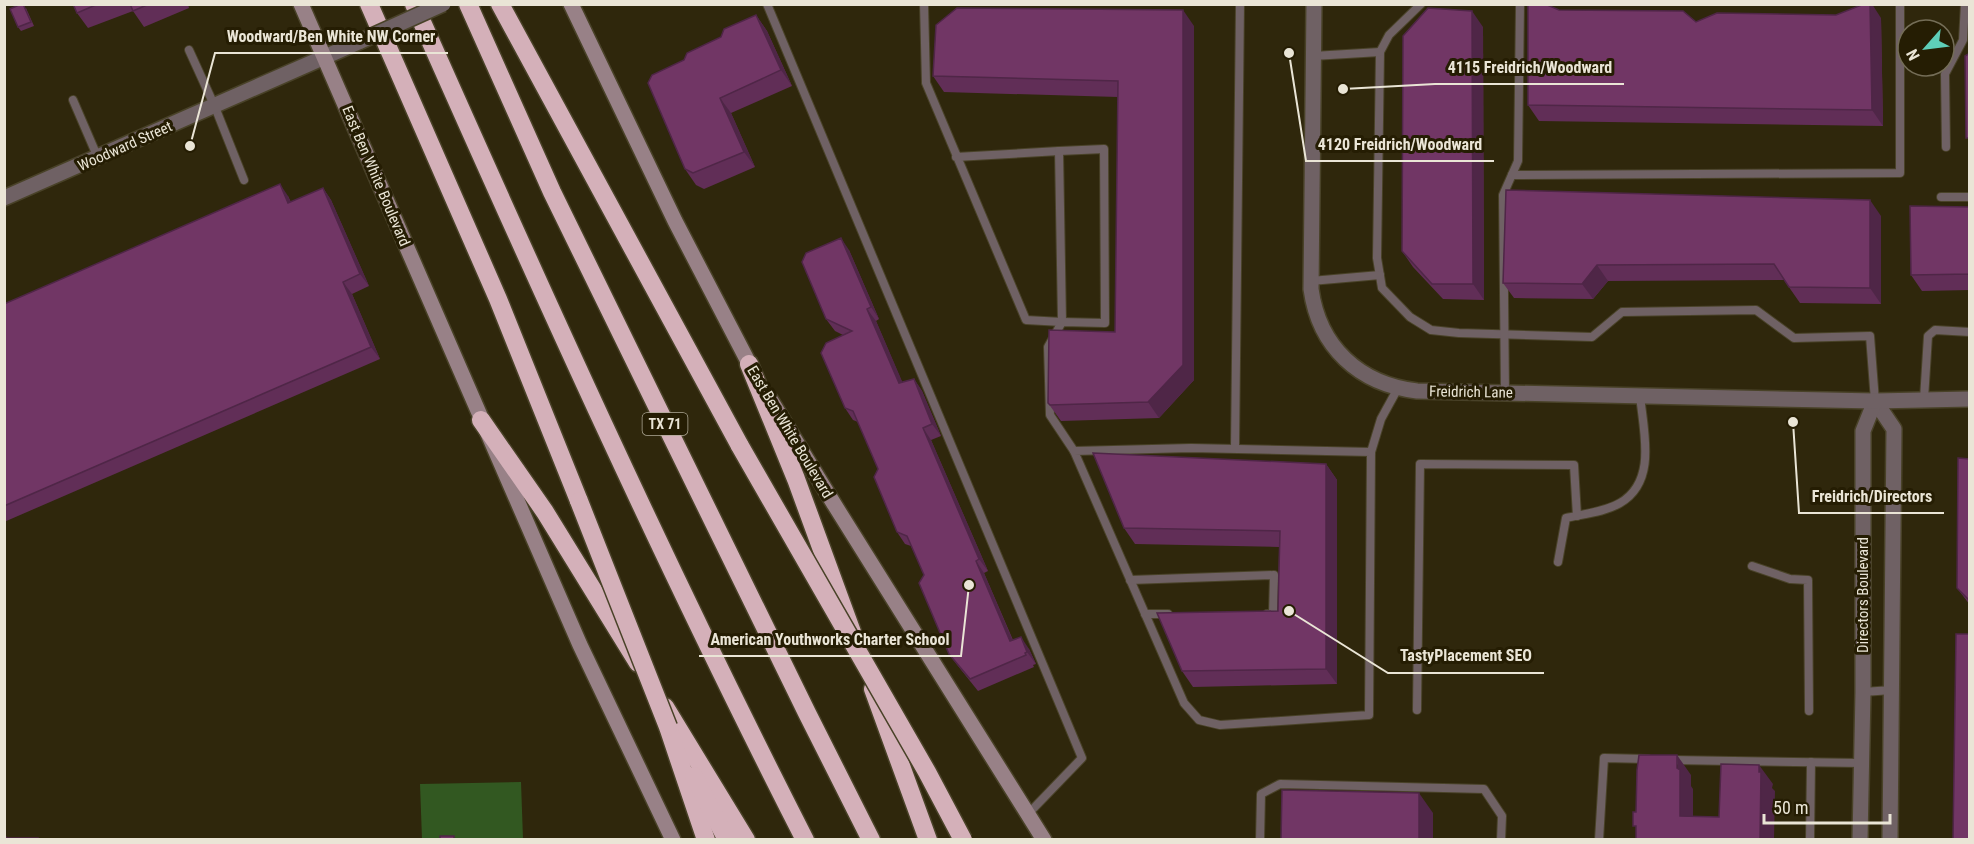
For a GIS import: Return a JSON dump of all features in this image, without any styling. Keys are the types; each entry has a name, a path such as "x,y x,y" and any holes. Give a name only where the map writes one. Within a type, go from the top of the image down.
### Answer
{"highway":[{"path":"369,4 498,299 668,727 706,840"},
{"path":"414,4 537,283 639,500 805,840"},
{"name":"TX 71","path":"468,4 552,192 871,840"},
{"path":"500,4 740,446 927,772 963,840"},
{"path":"749,364 796,479 928,840"},
{"path":"482,420 545,512 746,840"},
{"path":"668,727 728,840"}],"main road":[{"name":"East Ben White Boulevard","path":"301,4 585,655 673,840"},
{"name":"East Ben White Boulevard","path":"571,4 675,221 749,364 1044,840"}],"street":[{"name":"Woodward Street","path":"4,198 215,107 442,4"},
{"name":"Freidrich Lane","path":"1314,4 1311,281 1316,313 1327,337 1344,358 1365,375 1398,388 1417,391 1875,401 1970,399"},
{"name":"Directors Boulevard","path":"1875,401 1894,429 1890,840"},
{"name":"Directors Boulevard","path":"1860,840 1863,692 1863,431 1875,401"}],"lane":[{"path":"766,4 1082,758 1028,814"},
{"path":"924,4 926,83 956,157 1026,320 1105,323 1104,149 956,157"},
{"path":"1235,448 1240,4"},
{"path":"1421,4 1389,35 1380,52 1377,258 1382,288 1410,317 1431,330 1592,337 1622,312 1756,310 1794,338 1870,336 1875,401"},
{"path":"1505,393 1503,195 1518,161 1520,4"},
{"path":"1512,175 1900,173 1899,4"},
{"path":"1946,147 1946,74 1963,40 1965,4"},
{"path":"189,50 244,180"},
{"path":"1313,56 1380,52"},
{"path":"73,100 98,158"},
{"path":"1059,151 1062,322 1048,347 1050,414 1074,451 1184,704 1199,720 1220,725 1369,715 1371,452 1380,419 1398,388"},
{"path":"1941,197 1970,197"},
{"path":"1311,281 1380,275"},
{"path":"1924,399 1928,336 1935,330 1970,332"},
{"path":"1558,562 1566,518 1621,503 1641,481 1646,463 1640,395"},
{"path":"1074,451 1235,448 1371,452"},
{"path":"1417,710 1420,464 1574,465 1577,516"},
{"path":"1752,566 1790,579 1808,580 1809,711"},
{"path":"1130,580 1274,575 1273,614 1262,614"},
{"path":"1145,614 1180,614"},
{"path":"1863,692 1892,690"},
{"path":"1599,840 1604,758 1861,763"},
{"path":"1810,840 1811,762"},
{"path":"1260,840 1261,794 1280,784 1484,789 1502,816 1501,840"}],"green space":[{"path":"521,782 523,839 422,839 420,784"}],"building":[{"path":"21,4 31,22 18,27 10,9"},
{"path":"73,4 98,4 77,13"},
{"path":"130,4 149,4 133,11"},
{"path":"1528,4 1545,4 1559,10 1683,11 1696,22 1717,13 1836,15 1864,4 1870,4 1872,110 1528,105"},
{"path":"957,8 1183,10 1183,365 1148,402 1050,405 1048,403 1049,330 1115,332 1118,81 933,76 936,25"},
{"path":"1428,8 1472,11 1473,284 1432,284 1402,251 1403,36"},
{"path":"756,15 781,70 720,98 744,152 693,173 685,169 648,83 652,75 684,60 687,53 721,37 724,29"},
{"path":"1970,53 1970,138 1966,138 1965,56"},
{"path":"280,184 288,203 323,188 360,274 343,282 371,347 4,506 4,304"},
{"path":"1506,190 1870,200 1870,288 1789,287 1774,264 1597,265 1582,284 1503,283"},
{"path":"1910,206 1970,207 1970,274 1911,275"},
{"path":"841,238 871,307 867,309 899,383 914,379 932,424 923,428 979,559 976,561 1010,641 1021,637 1027,652 1026,655 970,679 949,654 919,583 924,575 907,536 897,532 874,477 878,469 853,411 845,408 821,353 826,343 852,331 826,319 802,262 806,253"},
{"path":"1093,453 1326,464 1326,669 1182,671 1157,613 1278,611 1280,531 1124,528"},
{"path":"1958,458 1970,459 1970,601 1957,588"},
{"path":"1956,634 1970,634 1970,840 1953,840"},
{"path":"1639,755 1677,755 1677,768 1680,770 1680,816 1719,817 1721,764 1759,765 1759,772 1761,772 1760,840 1636,840 1633,812 1636,812"},
{"path":"1282,790 1419,793 1419,840 1281,840"},
{"path":"4,835 7,838 38,838 38,840 4,840"},
{"path":"440,836 454,836 454,840 440,840"}],"place":[{"name":"4120 Freidrich/Woodward","path":"1289,53"},
{"name":"4115 Freidrich/Woodward","path":"1343,89"},
{"name":"Woodward/Ben White NW Corner","path":"190,146"},
{"name":"Freidrich/Directors","path":"1793,422"},
{"name":"American Youthworks Charter School","path":"969,585"},
{"name":"TastyPlacement SEO","path":"1289,611"}]}
